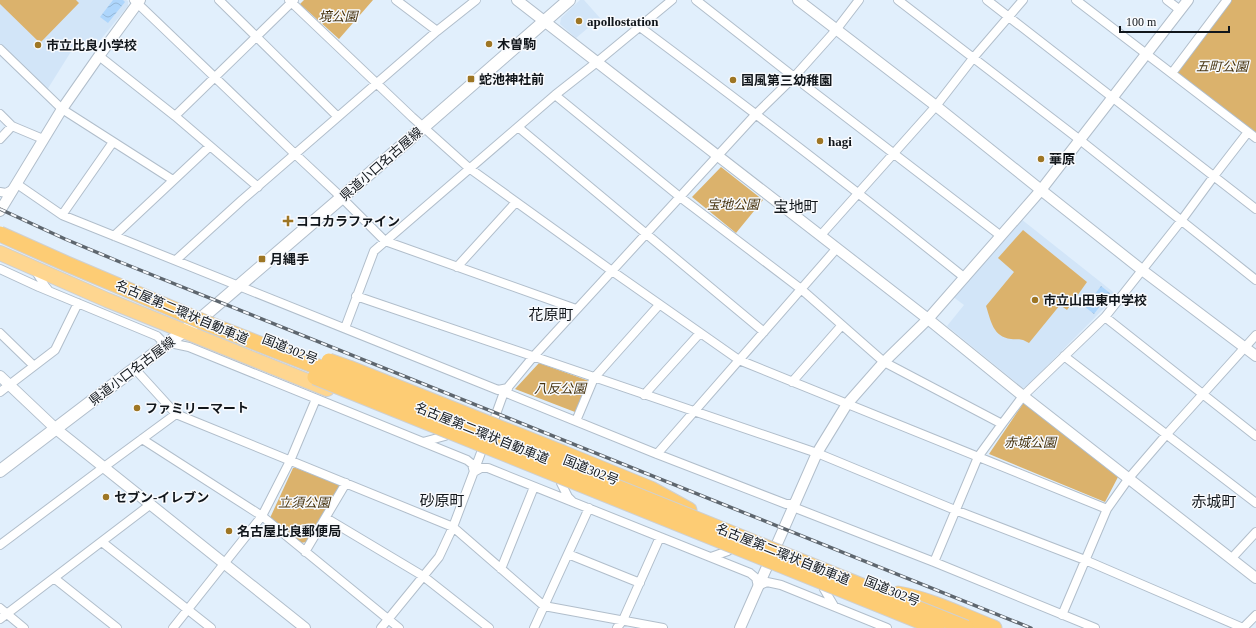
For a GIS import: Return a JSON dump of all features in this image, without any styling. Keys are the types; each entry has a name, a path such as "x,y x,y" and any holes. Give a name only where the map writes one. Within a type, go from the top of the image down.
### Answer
{"highway":[{"name":"国道302号","path":"0,228 82,265 983,628"},
{"name":"名古屋第二環状自動車道","path":"0,234 60,261 229,332 966,628"},
{"name":"名古屋第二環状自動車道","path":"0,245 101,289 350,391 937,628"},
{"name":"国道302号","path":"0,253 35,270 137,312 921,628"},
{"path":"229,332 282,345 349,368 650,489 690,510"},
{"path":"898,594 913,597 933,604 994,628"}],"main road":[{"name":"県道小口名古屋線","path":"0,471 205,315 569,0"}],"street":[{"path":"219,0 338,117"},
{"path":"396,0 437,31"},
{"path":"176,260 376,83 476,0"},
{"path":"517,0 821,235 1023,396 1256,578"},
{"path":"345,328 374,251 555,95 598,62 672,0"},
{"path":"696,0 1001,236"},
{"path":"798,0 936,106 1142,270 1256,356"},
{"path":"381,628 439,557 453,527 481,451 506,390 576,309 756,114 794,77 836,30 859,0"},
{"path":"898,0 974,57 1256,280"},
{"path":"988,0 1256,209"},
{"path":"821,235 936,106 974,57 1023,0"},
{"path":"1076,0 1256,138"},
{"path":"1167,0 1180,10"},
{"path":"740,628 817,454 847,404 884,362 928,319 1041,190 1188,0"},
{"path":"1172,73 1227,0"},
{"path":"0,211 62,109 137,1 214,78 342,197 385,241 576,309"},
{"path":"175,116 291,1 376,83 469,168 739,360 1107,509"},
{"path":"640,27 756,114 965,278"},
{"path":"0,49 62,109 174,180"},
{"path":"99,56 175,116 258,187"},
{"path":"555,95 680,197 801,289 884,362 1002,424"},
{"path":"0,114 12,126 43,139"},
{"path":"0,139 12,126"},
{"path":"518,127 764,332"},
{"path":"934,562 978,457 1002,424 1023,396 1105,317 1181,221 1248,132"},
{"path":"62,215 113,142"},
{"path":"114,236 210,146"},
{"path":"0,192 6,193 15,186"},
{"path":"15,186 62,215 498,390 506,390 576,421 657,454 786,504 794,504 1095,628"},
{"path":"457,267 516,202"},
{"path":"657,454 837,248"},
{"path":"0,269 157,336 166,345 189,347 470,462 474,472"},
{"path":"35,270 44,286 50,291"},
{"path":"356,296 817,454 955,510 1085,560 1243,628 1256,615"},
{"path":"0,392 55,350 78,303"},
{"path":"576,421 594,378 659,304"},
{"path":"114,318 120,318 137,312"},
{"path":"1105,317 1256,436"},
{"path":"792,382 842,325"},
{"path":"0,333 34,366"},
{"path":"644,395 700,333"},
{"path":"1062,615 1107,509 1129,478 1256,335"},
{"path":"1064,356 1256,503"},
{"path":"134,369 176,414 453,527 544,606 663,628"},
{"path":"0,376 56,429 305,628"},
{"path":"173,628 262,516 290,460 316,399"},
{"path":"0,545 176,414"},
{"path":"423,442 445,436"},
{"path":"142,439 262,516 399,628"},
{"path":"474,472 484,467 589,508 750,573 756,578 758,586"},
{"path":"305,552 346,483"},
{"path":"560,483 568,497 574,503"},
{"path":"501,569 534,486"},
{"path":"3,616 150,504"},
{"path":"534,628 589,508"},
{"path":"326,518 423,576 489,628"},
{"path":"1231,559 1256,532"},
{"path":"617,628 623,620 660,537"},
{"path":"102,542 211,628"},
{"path":"710,557 728,551"},
{"path":"568,554 640,583"},
{"path":"54,578 117,628"},
{"path":"758,586 771,582 886,628"},
{"path":"824,589 834,607"},
{"path":"0,608 3,616 24,628"}],"shaded area":[{"name":"市立比良小学校","path":"0,0 126,0 128,1 128,6 92,50 77,42 47,90 0,44"},
{"name":"apollostation","path":"580,0 584,0 600,18 576,38 560,24 561,18"},
{"name":"市立山田東中学校","path":"1021,219 1117,295 1027,386 1023,388 947,326 964,305 952,296"}],"green space":[{"path":"0,0 76,0 79,3 40,43 0,4"},
{"name":"境公園","path":"304,0 373,0 339,39 300,4"},
{"name":"五町公園","path":"1229,0 1256,0 1256,136 1175,73"},
{"name":"宝地公園","path":"721,167 763,200 736,233 692,197"},
{"path":"1023,230 1087,282 1067,310 1060,305 1029,343 1022,340 1005,338 996,332 991,323 986,306 1014,272 998,258"},
{"name":"八反公園","path":"539,363 589,381 575,412 515,389"},
{"name":"赤城公園","path":"1024,402 1118,477 1105,502 989,454"},
{"name":"立須公園","path":"293,468 339,485 340,489 307,542 300,543 270,518"}],"water":[{"path":"113,0 123,0 125,2 108,23 100,17"},
{"path":"1101,286 1110,293 1094,314 1085,307"}],"railway":[{"path":"0,209 120,262 1031,628"}],"place":[{"name":"apollostation","path":"579,21"},
{"name":"木曽駒","path":"489,44"},
{"name":"市立比良小学校","path":"38,45"},
{"name":"蛇池神社前","path":"471,79"},
{"name":"国風第三幼稚園","path":"733,80"},
{"name":"hagi","path":"820,141"},
{"name":"華原","path":"1041,159"},
{"name":"ココカラファイン","path":"288,221"},
{"name":"月縄手","path":"262,259"},
{"name":"市立山田東中学校","path":"1035,300"},
{"name":"ファミリーマート","path":"137,408"},
{"name":"セブン-イレブン","path":"106,497"},
{"name":"名古屋比良郵便局","path":"229,531"}],"district":[{"name":"宝地町","path":"796,207"},
{"name":"花原町","path":"551,315"},
{"name":"砂原町","path":"442,501"},
{"name":"赤城町","path":"1214,502"}]}
